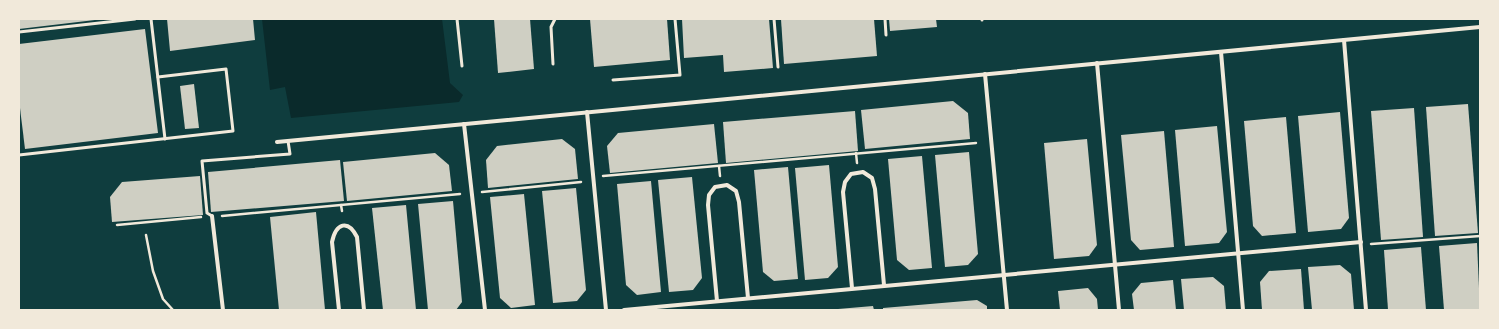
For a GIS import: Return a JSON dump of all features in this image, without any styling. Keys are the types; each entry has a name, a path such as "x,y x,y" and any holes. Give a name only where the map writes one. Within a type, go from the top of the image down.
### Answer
{"street":[{"path":"277,142 1480,27 1480,33"},
{"path":"1344,40 1366,310"},
{"path":"1221,52 1242,310"},
{"path":"1097,63 1119,310"},
{"path":"985,74 1007,310"},
{"path":"587,112 606,310"},
{"path":"464,124 485,310"},
{"path":"852,288 843,192 845,182 851,174 863,172 872,178 875,188 884,285"},
{"path":"717,301 708,205 709,195 716,187 727,186 736,191 739,202 748,298"},
{"path":"212,216 223,310"},
{"path":"339,310 332,242 334,231 339,226 347,226 353,229 357,237 364,310"},
{"path":"624,310 1361,242"}],"lane":[{"path":"19,32 135,19"},
{"path":"151,19 165,138"},
{"path":"457,19 462,66"},
{"path":"553,64 552,27 555,19"},
{"path":"612,80 680,75 675,19"},
{"path":"774,19 778,67"},
{"path":"885,19 886,35"},
{"path":"19,155 233,131 226,69 158,77"},
{"path":"212,216 207,213 202,161 290,154 288,141"}],"path":[{"path":"603,176 976,143"},
{"path":"856,154 857,163"},
{"path":"719,166 720,176"},
{"path":"482,192 581,182"},
{"path":"118,225 460,194"},
{"path":"341,205 342,211"},
{"path":"146,235 153,271 163,299 173,310"},
{"path":"1372,244 1480,236"}],"water":[{"path":"262,19 442,19 450,83 463,95 459,102 291,118 285,87 270,90"}],"building":[{"path":"19,19 95,19 95,20 19,29"},
{"path":"167,19 253,19 255,40 170,51"},
{"path":"494,19 530,19 534,69 498,73"},
{"path":"590,19 667,19 670,60 594,67"},
{"path":"682,19 769,19 773,68 724,72 723,55 684,58"},
{"path":"781,19 874,19 877,56 784,64"},
{"path":"889,19 936,19 937,27 890,31"},
{"path":"145,29 158,133 25,149 19,100 19,44"},
{"path":"194,84 199,128 185,129 180,86"},
{"path":"953,101 968,113 970,139 865,149 861,110"},
{"path":"1468,104 1478,233 1435,236 1426,107"},
{"path":"1414,108 1423,237 1381,240 1371,111"},
{"path":"855,111 858,151 726,163 723,122"},
{"path":"1340,112 1349,218 1341,229 1308,232 1298,116"},
{"path":"1286,117 1296,233 1262,236 1253,226 1244,121"},
{"path":"714,124 718,163 610,173 607,146 618,133"},
{"path":"1217,126 1227,232 1219,243 1185,246 1175,130"},
{"path":"1164,131 1174,247 1140,250 1131,240 1121,135"},
{"path":"562,139 575,149 578,179 488,188 486,160 497,146"},
{"path":"1087,139 1097,245 1089,256 1054,259 1044,143"},
{"path":"969,152 978,254 968,265 945,267 935,155"},
{"path":"435,153 449,165 452,191 347,201 343,162"},
{"path":"922,156 932,268 909,270 897,260 888,159"},
{"path":"340,160 344,201 211,212 208,172"},
{"path":"829,165 838,267 828,278 805,280 795,168"},
{"path":"788,167 798,279 774,281 763,272 754,170"},
{"path":"200,176 203,215 112,222 110,197 122,182"},
{"path":"692,177 702,278 693,290 669,292 658,180"},
{"path":"651,181 661,292 637,295 626,285 617,184"},
{"path":"576,188 586,290 577,301 553,303 542,191"},
{"path":"524,194 535,305 511,308 500,298 490,197"},
{"path":"453,201 462,302 456,310 428,310 418,204"},
{"path":"406,205 416,310 383,310 372,208"},
{"path":"316,212 325,310 279,310 270,217"},
{"path":"1477,243 1480,310 1444,310 1439,246"},
{"path":"1421,247 1426,310 1388,310 1384,250"},
{"path":"1340,265 1351,274 1354,310 1312,310 1308,267"},
{"path":"1301,269 1304,310 1262,310 1260,282 1269,271"},
{"path":"1213,277 1224,286 1226,310 1184,310 1181,279"},
{"path":"1173,280 1176,310 1134,310 1132,294 1141,283"},
{"path":"1088,288 1097,299 1098,310 1060,310 1058,291"},
{"path":"977,300 987,306 987,310 883,310 883,308"},
{"path":"873,306 874,310 838,310 838,309"}]}
